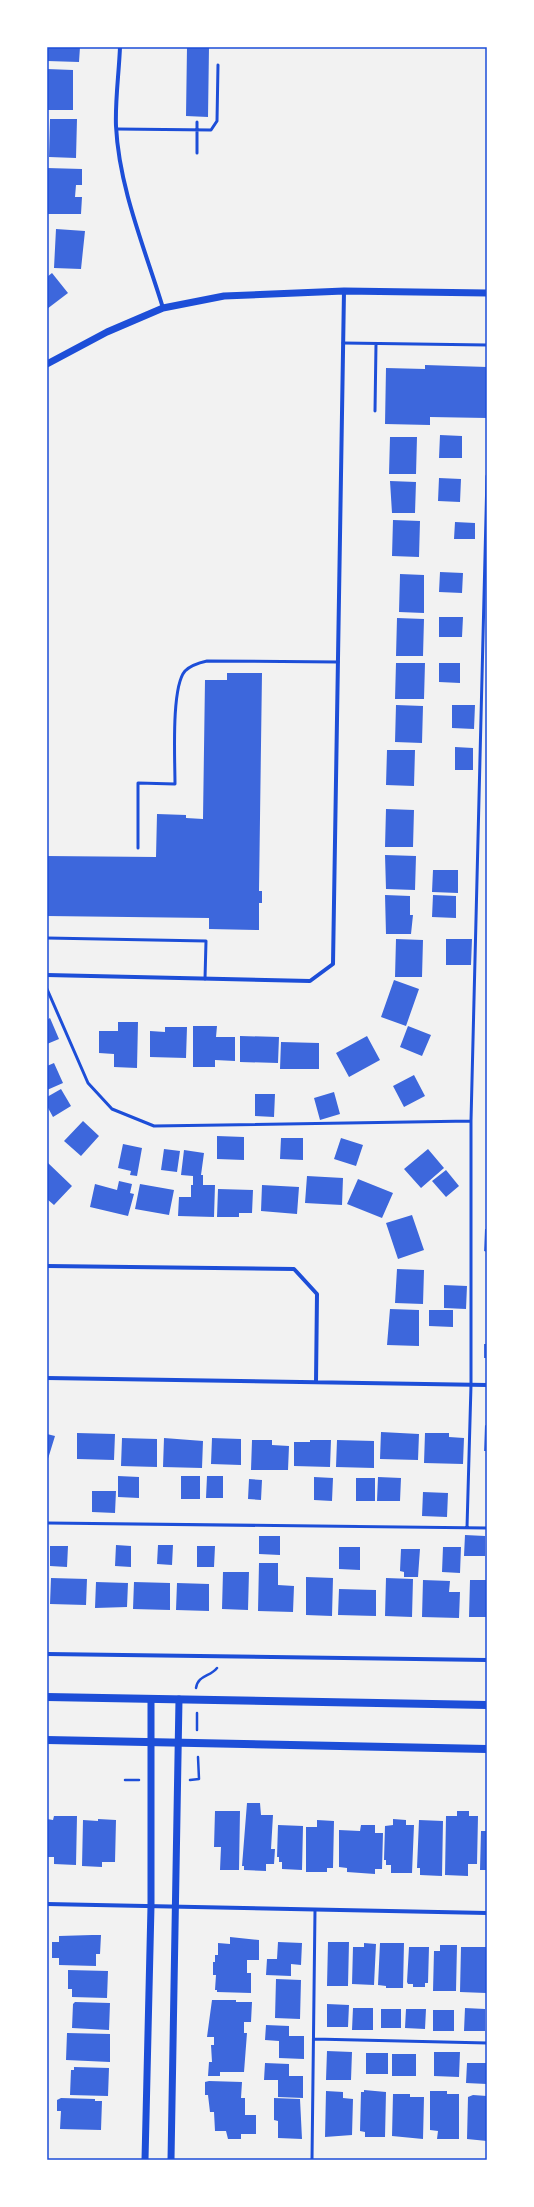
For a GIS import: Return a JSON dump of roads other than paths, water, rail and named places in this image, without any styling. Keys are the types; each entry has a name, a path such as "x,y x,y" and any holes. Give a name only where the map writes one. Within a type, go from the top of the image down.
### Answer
{"main road":[{"path":"47,1697 487,1705"},
{"path":"47,1740 487,1749"}],"street":[{"path":"120,47 117,129 125,185 163,308"},
{"path":"47,975 310,981 333,964 344,291"},
{"path":"47,364 107,332 163,308 224,296 344,291 487,293"},
{"path":"47,1266 294,1269 317,1294 316,1382"},
{"path":"47,1378 487,1385"},
{"path":"47,1654 487,1660"},
{"path":"145,2160 151,1906 151,1699"},
{"path":"171,2160 179,1699"},
{"path":"47,1904 487,1913"}],"lane":[{"path":"117,129 211,130 217,121 218,65"},
{"path":"196,122 196,153"},
{"path":"343,343 487,345"},
{"path":"375,411 376,344"},
{"path":"467,1528 471,1385 471,1121 487,476"},
{"path":"138,848 138,783 175,784 176,691 185,671 194,664 207,661 338,662"},
{"path":"47,938 206,941 205,979"},
{"path":"47,989 88,1083 112,1109 154,1126 471,1121"},
{"path":"47,1523 487,1528"},
{"path":"312,2160 315,1910"},
{"path":"314,2039 487,2043"}]}
